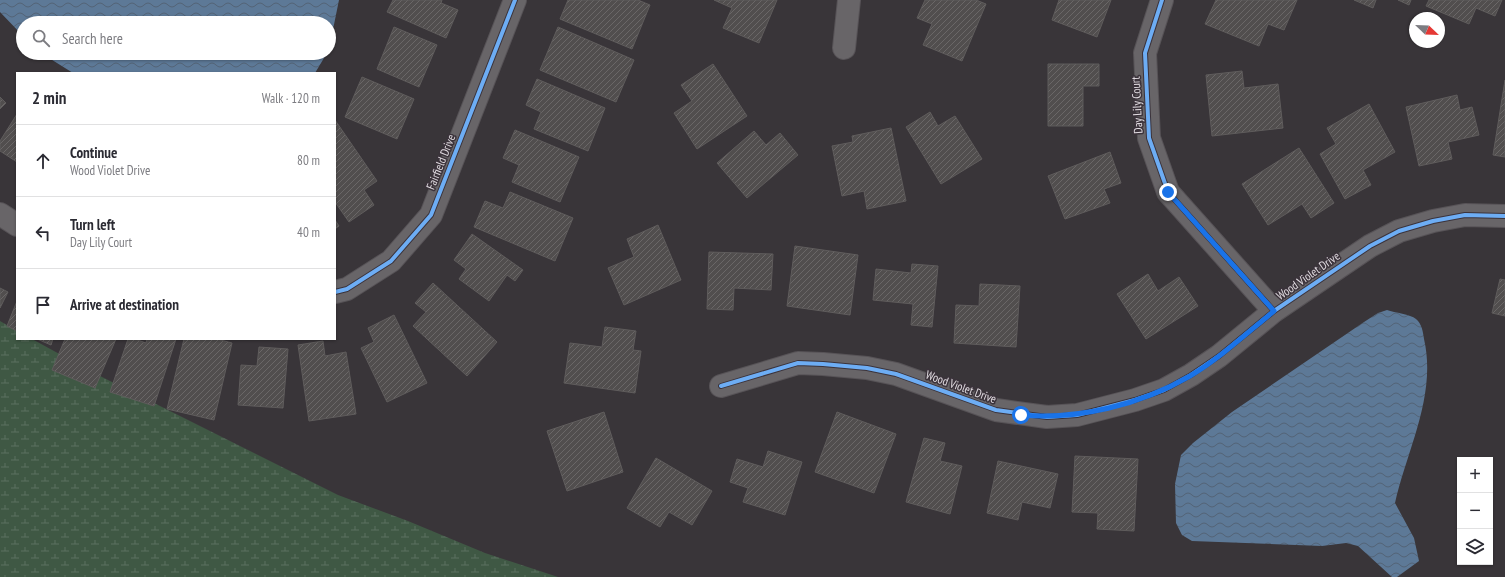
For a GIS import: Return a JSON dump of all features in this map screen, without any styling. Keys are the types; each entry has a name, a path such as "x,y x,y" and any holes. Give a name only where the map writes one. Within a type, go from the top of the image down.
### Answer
{"street":[{"name":"Fairfield Drive","path":"336,292 347,289 391,261 430,214 516,0"},
{"path":"844,48 849,0"},
{"name":"Day Lily Court","path":"1162,0 1145,53 1148,138 1168,192 1274,311"},
{"path":"0,214 16,224"},
{"name":"Wood Violet Drive","path":"721,386 798,363 823,364 866,368 896,374 996,410 1047,417 1077,415 1136,400 1164,390 1191,376 1219,356 1274,311 1370,246 1399,231 1433,220 1464,215 1505,216"}],"green space":[{"path":"0,321 16,330 16,340 34,340 96,374 338,495 408,521 485,553 558,577 0,577"}],"water":[{"path":"0,0 339,0 336,16 16,16 16,29 0,12"},
{"path":"52,60 323,60 316,72 71,72"},
{"path":"1387,310 1413,317 1418,321 1423,331 1427,360 1427,381 1424,402 1395,503 1414,538 1419,561 1397,577 1392,577 1358,546 1346,543 1322,546 1192,541 1182,535 1176,523 1175,484 1181,455 1193,443 1232,412 1364,322 1378,313"}],"building":[{"path":"393,0 442,0 441,3 458,10 446,38 387,12"},
{"path":"568,0 638,0 650,5 632,49 560,19"},
{"path":"714,0 777,0 759,43 723,28 732,8"},
{"path":"925,0 976,0 986,4 962,61 923,45 932,24 917,18"},
{"path":"1059,0 1111,0 1097,37 1052,20"},
{"path":"1216,0 1297,0 1284,30 1268,24 1259,46 1205,24"},
{"path":"1354,0 1376,0 1373,8"},
{"path":"1398,0 1411,0 1409,5"},
{"path":"1429,0 1502,0 1495,16 1476,8 1469,24 1445,14 1445,12 1440,12 1426,6"},
{"path":"394,27 437,45 419,87 377,69"},
{"path":"558,27 634,60 616,102 540,70"},
{"path":"713,64 747,116 697,149 674,113 692,101 681,85"},
{"path":"1048,64 1099,64 1099,86 1083,86 1083,126 1048,126"},
{"path":"1242,71 1244,88 1278,84 1283,128 1212,136 1206,75"},
{"path":"362,77 414,99 397,139 345,117"},
{"path":"537,79 605,108 588,151 534,129 541,112 526,105"},
{"path":"1505,80 1505,157 1493,155"},
{"path":"1457,95 1460,110 1472,107 1479,135 1448,142 1452,159 1419,166 1406,107"},
{"path":"0,97 6,103 0,109"},
{"path":"1369,104 1395,152 1363,170 1371,185 1345,199 1320,154 1336,144 1327,128"},
{"path":"930,112 938,126 955,116 982,159 941,184 906,127"},
{"path":"16,116 16,161 0,151 0,141"},
{"path":"336,121 377,181 364,190 374,205 349,222 336,203"},
{"path":"891,128 906,201 867,209 864,191 842,196 832,146 853,142 852,136"},
{"path":"515,130 579,157 560,202 512,182 519,165 503,158"},
{"path":"754,131 766,145 780,133 798,155 747,198 717,163"},
{"path":"1299,148 1334,203 1311,218 1302,204 1268,225 1242,184"},
{"path":"1110,152 1121,183 1104,189 1110,203 1065,219 1048,176"},
{"path":"510,192 573,218 555,261 474,227 485,201 503,208"},
{"path":"336,222 339,226 336,228"},
{"path":"658,225 681,280 624,305 608,268 634,257 627,239"},
{"path":"472,234 523,270 515,281 507,275 489,301 459,279 466,269 454,260"},
{"path":"795,246 858,255 850,315 787,306"},
{"path":"709,252 773,254 771,290 734,288 733,310 707,309"},
{"path":"912,264 938,266 932,327 911,325 913,304 873,300 876,269 911,273"},
{"path":"1148,274 1158,291 1179,277 1198,306 1146,339 1117,294"},
{"path":"1500,279 1505,280 1505,316 1492,313"},
{"path":"433,283 497,342 467,376 413,326 426,312 415,303"},
{"path":"980,284 1020,286 1016,347 954,343 956,305 979,306"},
{"path":"0,288 8,292 0,308"},
{"path":"16,304 16,330 7,326"},
{"path":"394,315 427,383 387,402 361,348 374,342 368,328"},
{"path":"605,327 636,331 633,350 641,351 635,393 564,383 570,343 602,347"},
{"path":"39,340 53,340 51,345"},
{"path":"65,340 116,340 95,388 52,370"},
{"path":"128,340 138,340 146,343 147,340 176,340 154,406 110,392"},
{"path":"184,340 221,340 232,343 214,420 167,409"},
{"path":"323,341 325,356 346,352 356,414 309,421 298,345"},
{"path":"259,347 288,349 283,408 238,405 241,365 257,366"},
{"path":"604,412 623,472 567,491 547,431"},
{"path":"837,412 896,434 874,493 815,472"},
{"path":"924,438 945,443 940,461 962,466 950,514 906,502"},
{"path":"768,451 802,462 785,515 743,502 748,488 730,482 737,459 763,467"},
{"path":"1075,456 1138,459 1134,531 1097,529 1098,513 1072,512"},
{"path":"656,458 712,491 692,525 669,512 660,527 627,508"},
{"path":"998,461 1058,474 1050,508 1022,502 1018,520 987,513"}],"cycle path":[{"path":"336,292 347,289 391,261 431,215 515,0"},
{"path":"1162,0 1145,53 1149,138 1168,192 1274,311"},
{"path":"721,386 798,363 823,364 867,368 896,374 996,410 1047,417 1077,415 1135,400 1164,390 1191,375 1219,356 1274,311 1370,246 1399,231 1433,221 1465,215 1505,216"}],"route":[{"path":"1021,415 1047,417 1077,415 1136,400 1164,390 1191,376 1219,356 1274,311 1168,192"}]}
